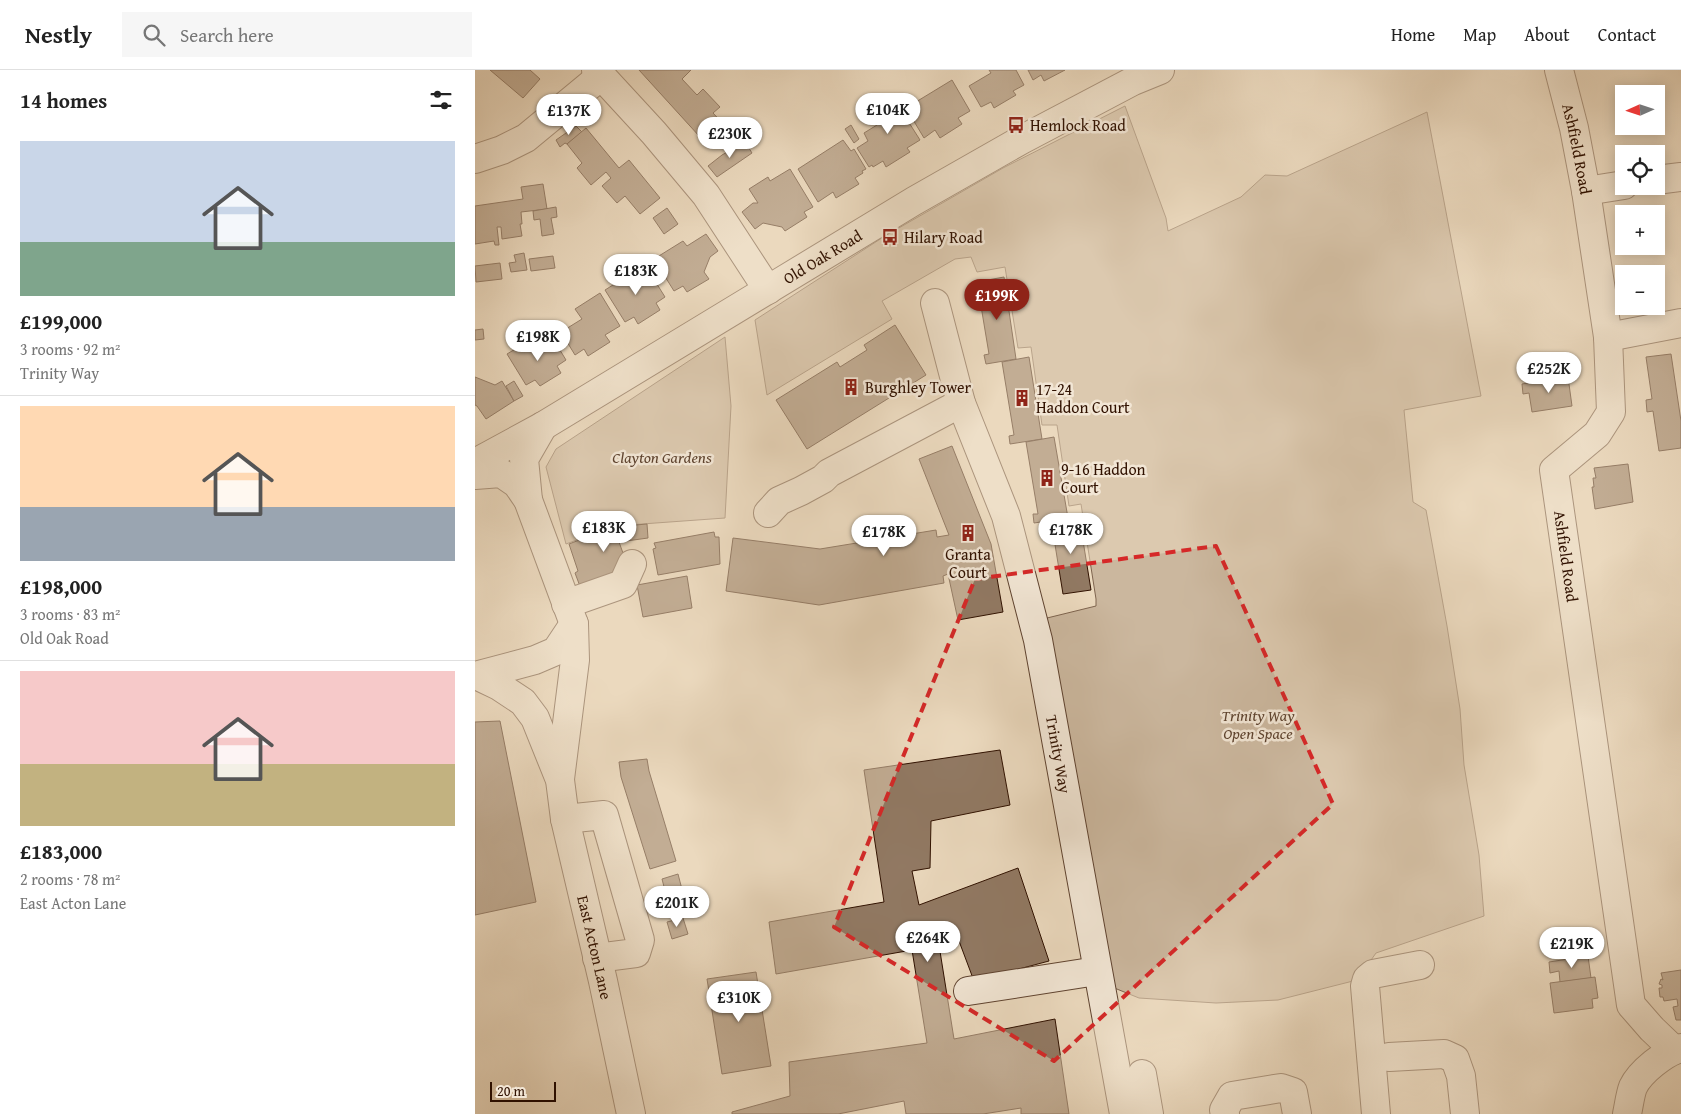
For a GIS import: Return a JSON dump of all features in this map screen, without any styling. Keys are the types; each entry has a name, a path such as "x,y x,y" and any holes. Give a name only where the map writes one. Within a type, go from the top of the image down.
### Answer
{"street":[{"name":"Old Oak Road","path":"475,463 543,426 922,196 1130,76 1160,70"},
{"name":"Ashfield Road","path":"1559,70 1574,128 1586,191 1608,337 1611,412 1597,434 1554,470 1631,1005 1651,1029 1677,1049"},
{"path":"475,159 502,150 526,138 599,73 705,195 768,290"},
{"path":"1665,179 1681,176"},
{"path":"1586,191 1615,187"},
{"name":"Trinity Way","path":"935,304 961,402 1006,516 1038,640 1123,1114"},
{"path":"1608,337 1681,324"},
{"path":"768,513 779,500 823,480 829,473 961,402"},
{"name":"Old Oak Road","path":"528,500 524,458 543,426"},
{"path":"475,475 501,473 517,484 528,500"},
{"name":"East Acton Lane","path":"528,500 570,614 575,660 560,780 565,819 631,1114"},
{"path":"476,676 535,660 556,651 570,614 623,584 632,564"},
{"name":"East Acton Lane","path":"476,676 499,686 523,702 535,718 560,780"},
{"path":"565,819 604,815 640,940 636,953 597,958"},
{"path":"1376,1114 1365,986 1367,979 1373,974 1420,965"},
{"path":"968,991 1097,971"},
{"path":"1627,1114 1633,1086 1648,1067 1677,1049"},
{"path":"1389,1057 1444,1054 1455,1059 1461,1076 1465,1114"},
{"path":"1142,1074 1149,1114"},
{"path":"1225,1114 1232,1096 1281,1088 1293,1092 1297,1114"}],"highlighted area":[{"path":"1216,546 1333,804 1054,1061 834,927 975,579"}],"green space":[{"name":"Trinity Way Open Space","path":"1125,106 1166,218 1168,231 1241,197 1265,175 1287,176 1427,112 1481,396 1404,410 1413,502 1426,510 1447,626 1460,709 1464,765 1479,855 1484,916 1376,953 1357,980 1278,1000 1216,1003 1139,998 1107,985 1043,619 1096,606 1096,599 1081,504 1069,506 1057,425 1042,425 1031,347 1018,348 1005,267 977,272 971,257 955,259 882,301 892,319 767,395 755,320 885,236 1003,168"},
{"name":"Clayton Gardens","path":"725,337 731,406 725,518 614,526 566,544 546,467 556,449"}],"building":[{"path":"490,70 530,70 540,79 523,98"},
{"path":"639,70 691,70 682,79 697,95 703,89 720,107 713,113 729,130 710,148"},
{"path":"989,70 1016,70 1024,85 1013,91 1016,95 994,108 991,102 981,107 969,86 991,73"},
{"path":"1028,70 1065,70 1044,81 1041,75 1033,80"},
{"path":"952,80 970,111 958,118 962,124 940,138 935,130 924,138 906,108"},
{"path":"894,99 920,140 907,148 910,152 886,167 883,161 873,167 872,165 869,167 857,148 868,141 864,133 877,125 867,110 883,100 885,104"},
{"path":"851,125 859,139 854,143 845,129"},
{"path":"576,126 582,132 560,147 556,140"},
{"path":"586,128 619,168 629,160 660,198 640,214 625,196 617,203 602,186 611,178 606,172 591,185 577,168 582,163 567,144"},
{"path":"843,140 851,151 854,149 866,169 855,178 859,184 836,198 833,192 818,202 798,169"},
{"path":"745,142 752,153 717,177 708,166 722,155"},
{"path":"790,169 813,207 804,212 807,217 785,231 782,227 763,223 755,229 742,212 753,203 758,203 749,189 768,177 770,181"},
{"path":"543,184 547,209 521,212 522,236 502,239 501,227 497,227 499,245 495,245 494,241 475,244 475,206 523,199 521,187"},
{"path":"556,207 557,217 551,218 554,234 542,236 540,219 534,220 533,211"},
{"path":"667,208 678,224 664,234 653,218"},
{"path":"706,234 718,251 710,257 704,272 709,279 687,292 683,286 674,291 654,259 683,241 687,246"},
{"path":"524,253 527,270 511,272 509,263 516,262 514,255"},
{"path":"553,256 555,268 531,271 529,259"},
{"path":"500,263 502,279 476,282 475,266"},
{"path":"645,265 665,297 656,303 660,310 638,324 634,317 625,322 605,290"},
{"path":"1004,277 1016,359 986,364 984,355 989,354 977,282"},
{"path":"600,293 620,326 605,335 610,342 588,356 584,349 575,355 561,332 582,319 575,309"},
{"name":"Burghley Tower","path":"895,325 926,375 807,449 776,400 837,362 840,367 867,350 864,345"},
{"path":"483,329 484,339 475,340 475,330"},
{"path":"552,337 566,360 557,366 561,373 540,386 535,380 526,385 507,354 527,342 533,350"},
{"path":"1671,354 1681,421 1681,448 1659,451 1653,411 1647,412 1646,400 1652,399 1646,357"},
{"name":"17-24 Haddon Court","path":"1029,357 1042,439 1010,444 1009,436 1014,435 1002,362"},
{"path":"475,377 495,385 502,381 514,401 486,419 475,405"},
{"path":"1568,377 1572,406 1532,412 1529,393 1523,394 1522,384"},
{"path":"514,381 523,396 514,401 506,386"},
{"name":"9-16 Haddon Court","path":"1054,437 1068,518 1034,523 1033,514 1038,514 1026,442"},
{"name":"Granta Court","path":"952,446 991,544 1003,612 958,620 948,574 943,576 944,583 819,605 726,591 733,538 820,549 936,530 937,537 949,535 919,459"},
{"path":"1628,464 1633,502 1595,509 1592,487 1594,487 1593,478 1596,478 1594,468"},
{"path":"1079,516 1091,590 1063,594 1051,520"},
{"path":"647,524 648,538 619,542 628,567 581,589 575,573 578,571 569,544 613,527"},
{"path":"714,532 715,537 719,537 720,564 658,575 653,549 656,548 654,543"},
{"path":"687,576 692,608 643,617 637,585"},
{"path":"500,721 536,902 475,915 475,722"},
{"path":"1000,750 1010,805 931,821 930,868 912,871 919,905 1018,868 1049,961 974,981 959,941 939,945 954,1039 1055,1019 1069,1114 1021,1114 1021,1108 983,1114 906,1114 904,1101 838,1114 732,1114 732,1112 790,1096 789,1062 927,1043 912,950 776,974 769,922 884,902 864,770"},
{"path":"647,759 676,861 650,869 621,777 619,762"},
{"path":"678,874 685,901 669,906 662,879"},
{"path":"683,918 688,934 672,939 667,922"},
{"path":"1588,956 1591,978 1560,982 1559,971 1550,973 1549,962"},
{"path":"1681,970 1681,1020 1676,1020 1673,1007 1678,1006 1677,999 1664,1001 1663,997 1660,997 1659,988 1662,988 1662,985 1659,984 1661,979 1663,980 1661,973"},
{"path":"756,972 771,1066 722,1074 707,979"},
{"path":"1595,977 1598,998 1592,999 1593,1008 1554,1013 1550,983"}],"place":[{"name":"Hemlock Road","path":"1016,125"},
{"name":"Hilary Road","path":"890,237"},
{"name":"Burghley Tower","path":"851,387"},
{"name":"17-24 Haddon Court","path":"1022,398"},
{"name":"9-16 Haddon Court","path":"1047,478"},
{"name":"Granta Court","path":"968,533"}]}
